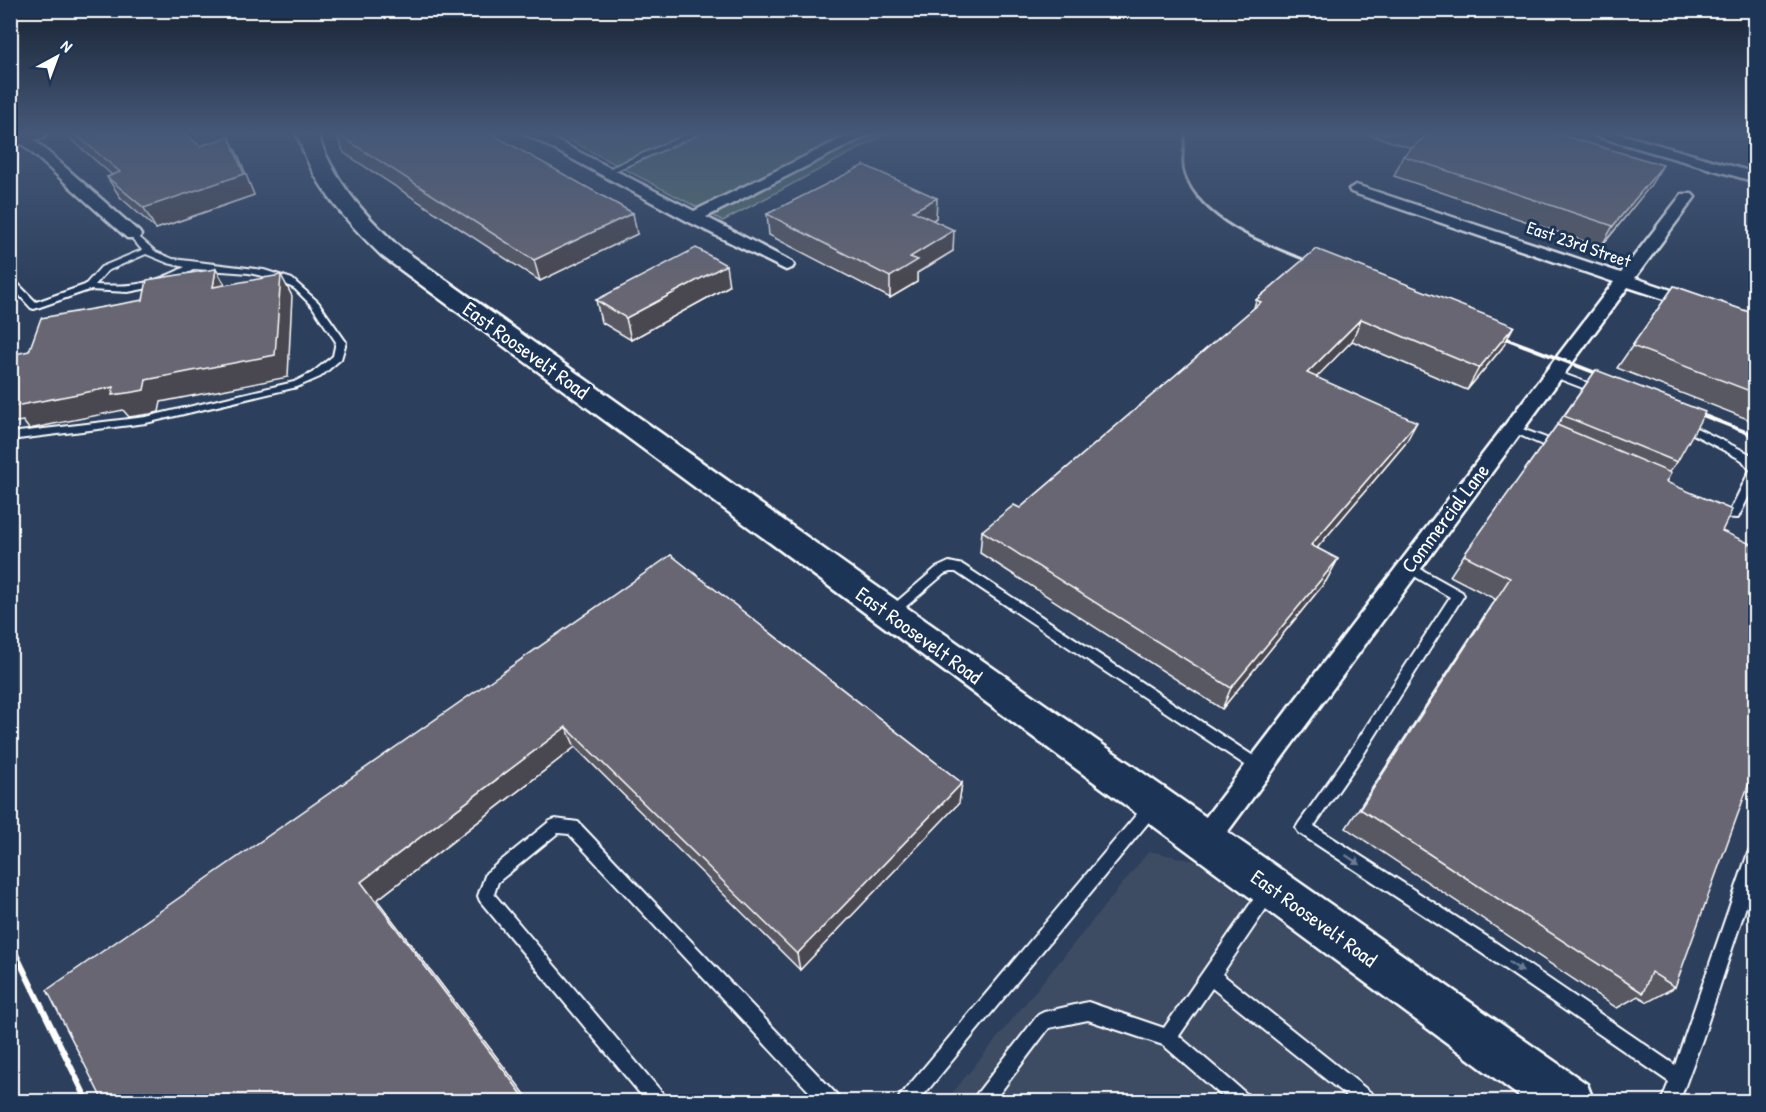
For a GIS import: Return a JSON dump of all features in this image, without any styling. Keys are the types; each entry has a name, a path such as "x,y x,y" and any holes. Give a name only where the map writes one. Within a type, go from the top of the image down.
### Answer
{"main road":[{"name":"East Roosevelt Road","path":"330,185 363,225 390,251 890,614 1569,1101"}],"street":[{"path":"77,185 133,235"},
{"path":"627,185 786,266"},
{"path":"692,218 760,185"},
{"name":"East 23rd Street","path":"1356,189 1711,310"},
{"name":"Commercial Lane","path":"1205,840 1687,196"}],"lane":[{"path":"10,437 146,420 264,393 297,384 316,375 338,357 341,342 325,317 299,289 279,277 171,261 155,256 133,235"},
{"path":"88,287 104,269 148,250"},
{"path":"10,279 34,306 88,287 128,289 164,282 194,266"},
{"path":"1553,373 1615,396"},
{"path":"1672,419 1746,457 1753,464 1755,470 1734,515 1706,511"},
{"path":"1512,428 1566,451"},
{"path":"890,614 940,571 949,567 959,568 1259,767"},
{"path":"1408,567 1458,595 1358,751 1304,828 1486,946 1679,1078"},
{"path":"906,1101 1155,803"},
{"path":"659,1101 486,896 491,878 555,826 573,827 832,1101"},
{"path":"1670,1101 1755,852"},
{"path":"1168,1038 1271,887"},
{"path":"1211,976 1369,1101"},
{"path":"981,1101 1044,1021 1088,1011 1168,1038 1243,1101"}],"shaded area":[{"path":"1149,851 1195,861 1522,1101 945,1102"}],"green space":[{"path":"654,185 791,185 723,221"}],"building":[{"path":"116,185 212,185 144,208"},
{"path":"417,185 583,185 633,213 534,260"},
{"path":"825,185 908,185 937,198 913,211 954,230 910,257 918,260 890,277 767,214"},
{"path":"1490,185 1647,185 1613,226"},
{"path":"696,248 726,265 626,318 596,300"},
{"path":"1316,249 1514,326 1479,368 1361,319 1307,373 1417,422 1311,545 1338,559 1231,688 982,531 1014,505 1020,508 1261,302 1256,300"},
{"path":"216,269 213,287 281,275 275,355 146,380 144,390 134,392 112,395 114,387 10,407 14,397 10,398 10,355 29,351 41,318 143,300 147,280"},
{"path":"1674,286 1755,314 1755,393 1632,346"},
{"path":"1596,370 1705,412 1677,462 1564,416"},
{"path":"1557,425 1671,473 1666,482 1732,510 1722,531 1755,546 1755,767 1675,987 1651,972 1643,993 1360,809 1510,578 1464,555"},
{"path":"671,555 962,783 797,954 566,727 361,882 527,1101 103,1101 47,990"}],"railway":[{"path":"1190,185 1208,208 1224,221 1263,242 1321,266"},
{"path":"1492,333 1609,378"},
{"path":"1687,409 1756,436"},
{"path":"10,942 88,1102"}]}
